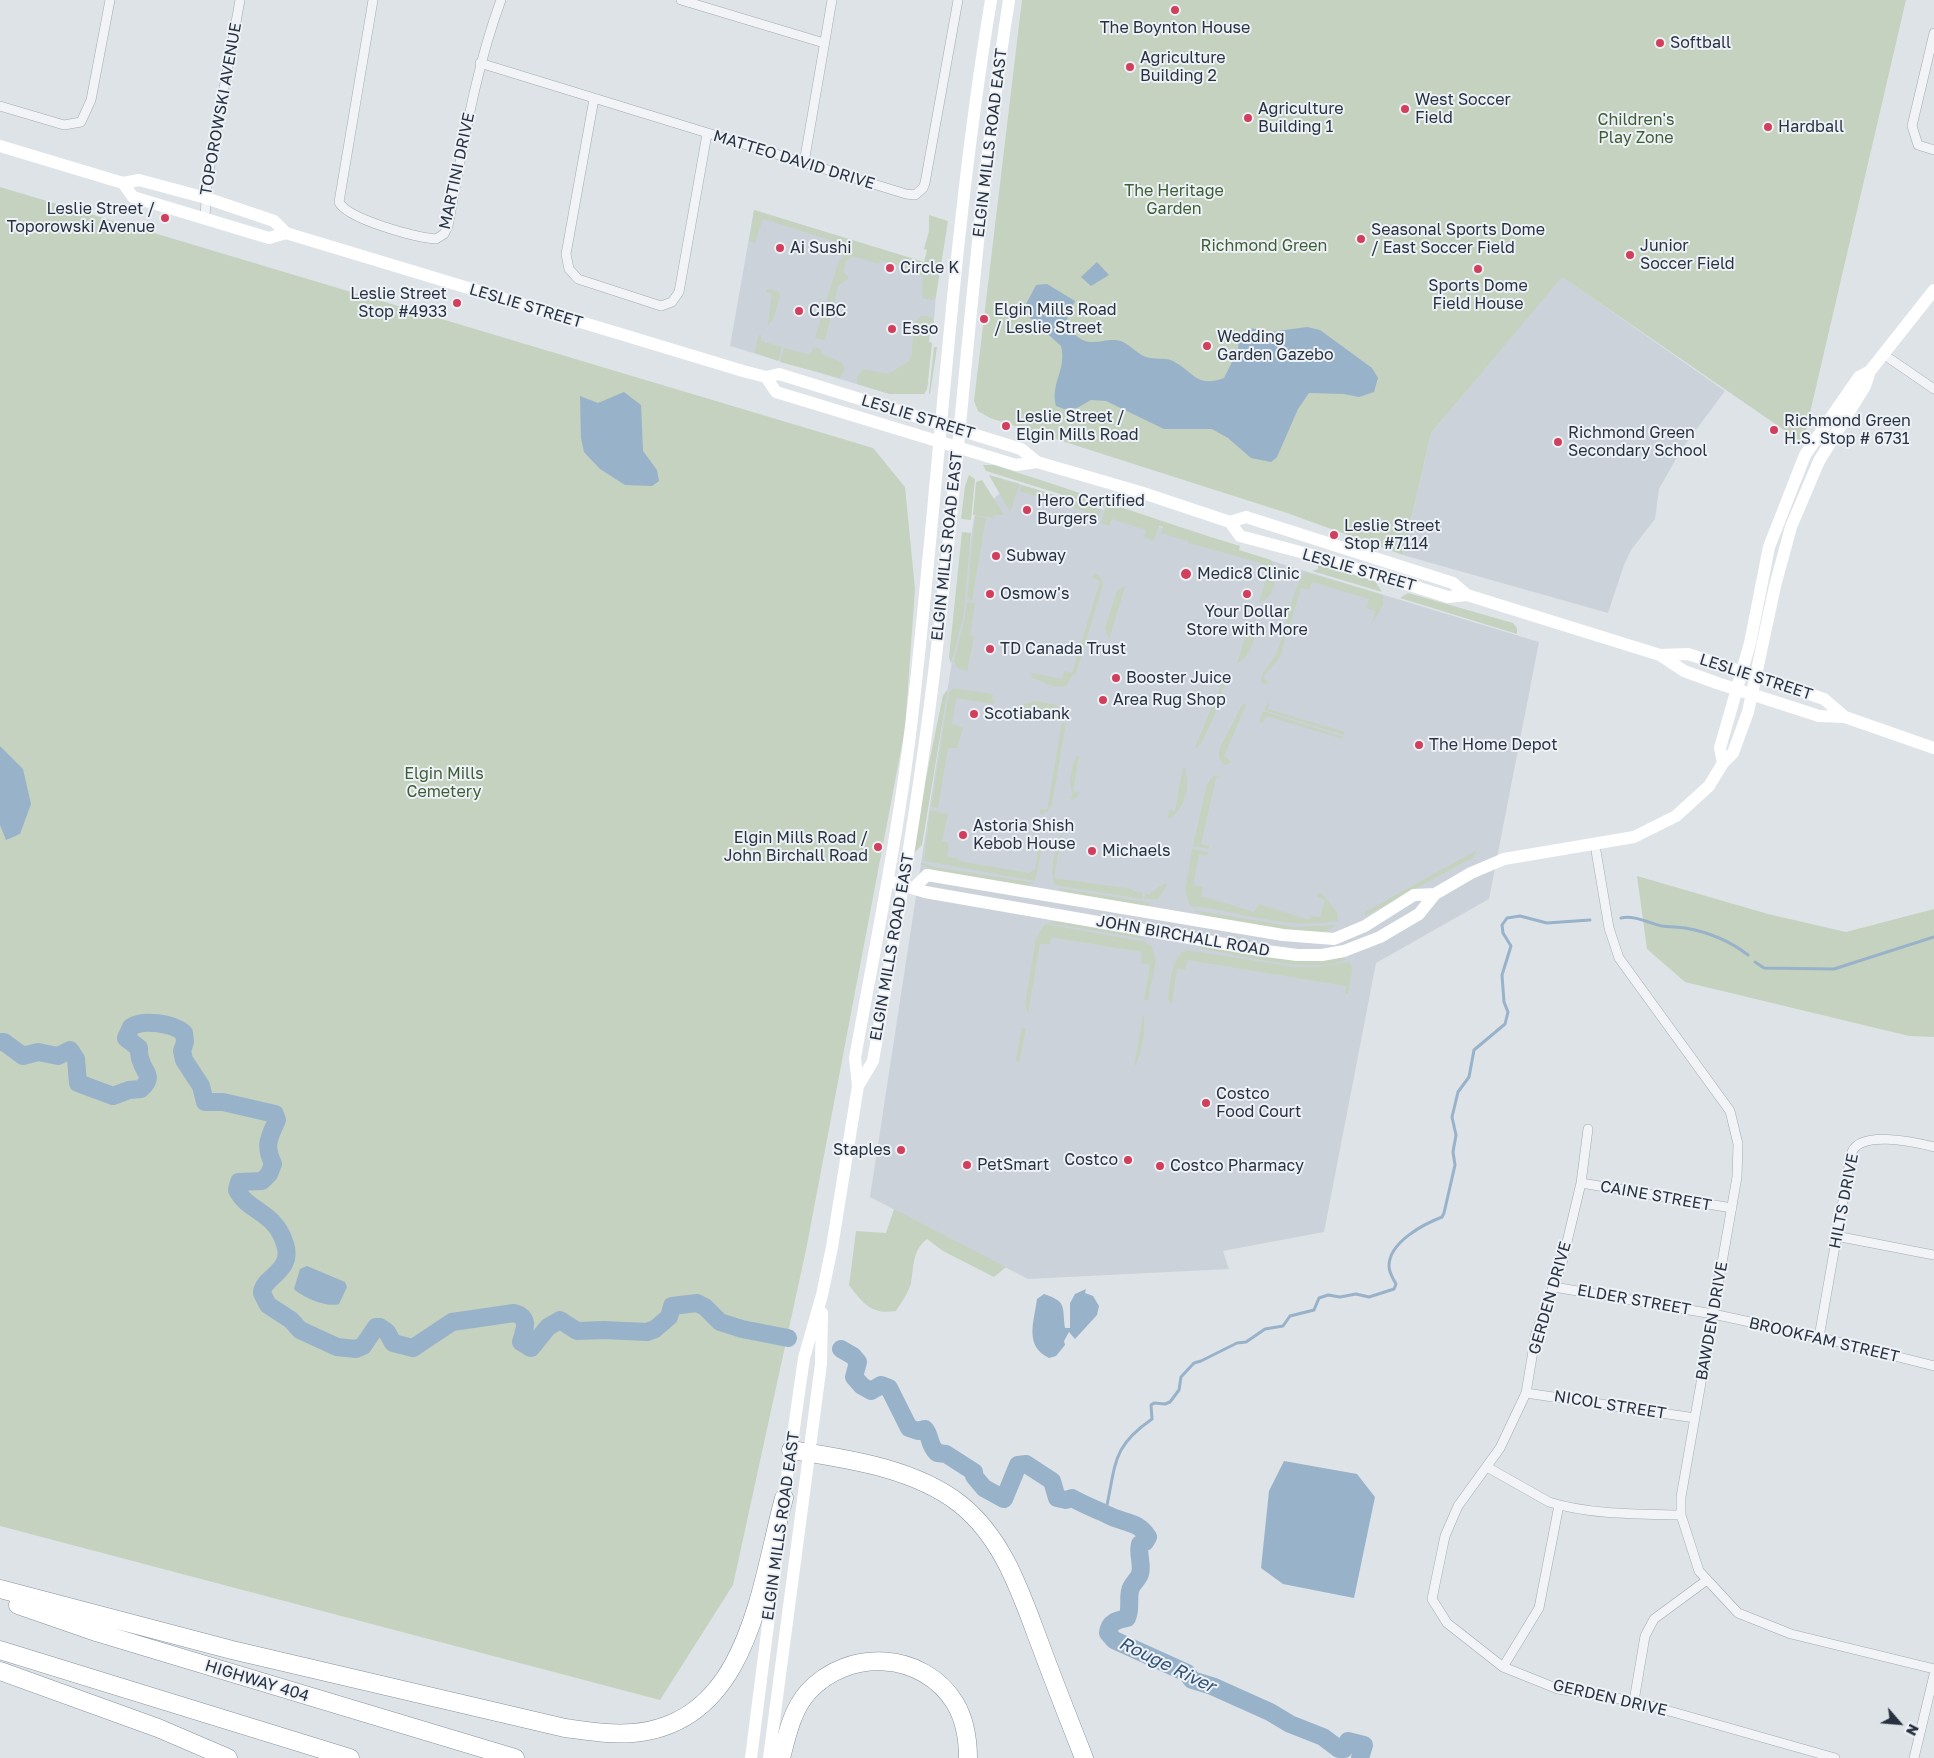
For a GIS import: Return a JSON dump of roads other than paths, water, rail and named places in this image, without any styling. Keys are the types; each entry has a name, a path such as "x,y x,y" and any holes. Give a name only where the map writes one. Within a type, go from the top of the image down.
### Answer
{"highway":[{"path":"791,1450 876,1467 913,1478 960,1504 981,1524 998,1546 1014,1578 1084,1758"},
{"path":"0,1589 232,1650 555,1726 604,1733 634,1733 658,1728 678,1720 703,1703 722,1683 737,1661 752,1624 784,1498"},
{"name":"HIGHWAY 404","path":"0,1599 99,1633 515,1758"},
{"path":"0,1650 350,1758"},
{"path":"781,1758 792,1717 818,1681 848,1665 882,1660 900,1663 918,1670 945,1691 961,1715 967,1737 968,1758"},
{"path":"0,1671 158,1728 228,1758"}],"main road":[{"name":"ELGIN MILLS ROAD EAST","path":"752,1758 784,1498 804,1358 822,1295 858,1086 855,1058 889,880 912,713 964,208 991,0"},
{"name":"ELGIN MILLS ROAD EAST","path":"858,1086 873,1060 909,886 916,806 939,631 981,206 1009,0"},
{"name":"LESLIE STREET","path":"0,146 123,183 139,180 206,198 274,221 286,233 766,377 779,374 941,423 1021,448 1037,462"},
{"name":"LESLIE STREET","path":"123,183 133,197 269,238 286,233"},
{"path":"1723,763 1720,748 1740,671 1750,643 1770,547 1805,455 1859,377 1870,371 1934,290"},
{"name":"JOHN BIRCHALL ROAD","path":"889,880 925,892 962,899 1259,950 1311,955 1344,951 1380,937 1419,914 1435,894 1471,873 1504,859 1634,837 1676,816 1709,786 1723,763 1733,754 1752,693 1790,527 1819,461 1865,386 1870,371"},
{"name":"LESLIE STREET","path":"766,377 776,392 958,449 1016,465 1037,462 1140,492 1230,522 1246,517 1453,583 1467,595"},
{"name":"LESLIE STREET","path":"1230,522 1240,536 1319,557 1448,596 1467,595 1660,655 1684,671 1819,716 1845,717 1934,748"},
{"name":"LESLIE STREET","path":"1660,655 1688,654 1824,699 1845,717"},
{"name":"JOHN BIRCHALL ROAD","path":"909,886 927,875 1283,935 1334,939 1365,926 1414,895 1435,894"},
{"name":"ELGIN MILLS ROAD EAST","path":"769,1758 821,1364 822,1295"}],"street":[{"path":"0,106 64,125 81,122 92,100 110,0"},
{"name":"TOPOROWSKI AVENUE","path":"205,218 206,198 240,0"},
{"name":"MARTINI DRIVE","path":"373,0 339,187 338,202 346,211 373,223 436,240 444,234 448,226 480,63 501,0"},
{"path":"681,0 824,43"},
{"path":"804,162 832,0"},
{"name":"MATTEO DAVID DRIVE","path":"480,63 910,195 923,188 958,0"},
{"path":"1934,33 1912,126 1918,146 1934,150"},
{"path":"594,99 566,254 569,269 578,279 662,306 672,302 679,292 707,134"},
{"path":"1883,354 1934,389"},
{"path":"1805,455 1819,461"},
{"name":"BAWDEN DRIVE","path":"1595,845 1609,928 1619,958 1730,1112 1738,1144 1737,1177 1732,1208 1681,1497 1681,1515 1699,1571 1738,1613 1791,1634 1934,1669"},
{"name":"GERDEN DRIVE","path":"1588,1130 1581,1183 1562,1263 1536,1333 1526,1393 1500,1448 1458,1506 1445,1536 1432,1599 1446,1623 1504,1667 1558,1689 1634,1702 1835,1758"},
{"name":"HILTS DRIVE","path":"1819,1337 1854,1146 1862,1142 1884,1140 1906,1141 1934,1147"},
{"name":"CAINE STREET","path":"1581,1183 1732,1208"},
{"path":"1836,1236 1934,1255"},
{"name":"ELDER STREET","path":"1554,1287 1713,1314"},
{"name":"BROOKFAM STREET","path":"1713,1314 1819,1337 1934,1366"},
{"name":"NICOL STREET","path":"1526,1393 1695,1418"},
{"path":"1486,1467 1549,1502 1559,1505 1607,1513 1681,1515"},
{"path":"1504,1667 1539,1608 1559,1505"},
{"path":"1634,1702 1645,1636 1654,1619 1707,1580"},
{"path":"1914,1758 1934,1675"}],"water":[{"path":"1097,262 1109,275 1091,286 1081,277"},
{"path":"1047,284 1075,301 1068,315 1067,322 1070,329 1077,336 1090,342 1116,340 1123,342 1146,357 1173,361 1201,380 1215,381 1224,378 1238,350 1239,337 1250,328 1270,332 1307,327 1320,330 1372,368 1378,378 1374,392 1359,397 1344,394 1309,393 1298,409 1277,457 1271,462 1251,458 1228,438 1212,429 1164,429 1106,401 1091,400 1077,408 1064,409 1056,406 1055,398 1055,390 1062,362 1061,346 1029,317 1025,306 1036,285"},
{"path":"624,392 641,405 643,451 657,470 659,481 652,486 625,485 600,469 584,452 581,438 580,396 598,403"},
{"path":"0,746 23,769 31,804 20,834 6,840 0,825"},
{"path":"307,1266 345,1282 347,1287 339,1304 334,1305 315,1301 294,1289 300,1269"},
{"path":"1086,1289 1085,1293 1093,1296 1099,1306 1097,1315 1075,1339 1069,1332 1064,1341 1065,1345 1056,1356 1049,1358 1041,1353 1033,1340 1037,1299 1044,1294 1057,1299 1062,1305 1065,1328 1070,1328 1070,1303 1075,1294"},
{"path":"742,1329 782,1332 788,1337 787,1341 781,1342"},
{"path":"1284,1461 1357,1474 1375,1497 1354,1598 1283,1584 1261,1568 1269,1491"}],"waterway":[{"path":"1102,1511 1107,1505 1115,1466 1123,1447 1139,1429 1152,1419 1151,1405 1154,1403 1165,1404 1170,1402 1179,1390 1181,1377 1194,1363 1237,1343 1246,1342 1265,1329 1283,1326 1290,1316 1314,1310 1319,1298 1328,1295 1340,1297 1356,1294 1369,1297 1394,1289 1396,1284 1390,1273 1389,1266 1395,1249 1417,1229 1442,1217 1444,1213 1455,1165 1453,1152 1456,1135 1452,1117 1458,1092 1469,1077 1474,1050 1505,1024 1508,1012 1504,1002 1502,975 1511,946 1503,933 1502,925 1507,918 1520,916 1547,923 1590,920"},
{"path":"1621,918 1636,918 1662,926 1702,932 1726,941 1748,955"},
{"path":"1755,962 1764,968 1834,969 1934,937"},
{"name":"Rouge River","path":"0,1042 4,1042 23,1056 38,1052 58,1056 70,1050 76,1059 78,1083 113,1096 129,1090 141,1089 148,1078 142,1065 139,1048 126,1038 131,1027 143,1023 166,1025 184,1033 185,1042 182,1051 184,1060 201,1086 205,1102 223,1102 275,1114 277,1120 268,1146 273,1164 269,1174 262,1181 239,1182 237,1190 248,1203 275,1225 281,1233 285,1244 287,1253 282,1268 263,1287 262,1293 268,1305 291,1320 300,1330 337,1347 356,1349 363,1346 376,1327 380,1327 387,1332 393,1343 413,1348 452,1322 514,1313 522,1317 525,1324 521,1342 531,1348 548,1327 560,1320 577,1331 647,1332 655,1329 669,1317 672,1306 697,1303 705,1307 720,1322 742,1329 788,1338"},
{"name":"Rouge River","path":"841,1349 853,1356 858,1362 854,1377 862,1386 871,1391 881,1385 889,1388 909,1428 918,1431 925,1429 937,1453 946,1454 974,1472 974,1476 984,1488 1004,1499 1018,1465 1026,1464 1052,1481 1057,1498 1066,1500 1072,1498 1114,1518 1135,1525 1144,1532 1148,1537 1145,1542 1140,1544 1141,1570 1129,1594 1127,1618 1114,1622 1109,1629 1108,1633 1114,1640 1187,1673 1192,1680 1212,1686 1270,1712 1290,1724 1323,1737 1339,1749 1344,1749 1348,1741 1364,1745 1360,1758"}],"place":[{"name":"The Boynton House","path":"1175,10"},
{"name":"Softball","path":"1660,43"},
{"name":"Agriculture Building 2","path":"1130,67"},
{"name":"West Soccer Field","path":"1405,109"},
{"name":"Agriculture Building 1","path":"1248,118"},
{"name":"Hardball","path":"1768,127"},
{"name":"Leslie Street / Toporowski Avenue","path":"165,218"},
{"name":"Seasonal Sports Dome / East Soccer Field","path":"1361,239"},
{"name":"Ai Sushi","path":"780,248"},
{"name":"Junior Soccer Field","path":"1630,255"},
{"name":"Circle K","path":"890,268"},
{"name":"Sports Dome Field House","path":"1478,269"},
{"name":"Leslie Street Stop #4933","path":"457,303"},
{"name":"CIBC","path":"799,311"},
{"name":"Elgin Mills Road / Leslie Street","path":"984,319"},
{"name":"Esso","path":"892,329"},
{"name":"Wedding Garden Gazebo","path":"1207,346"},
{"name":"Leslie Street / Elgin Mills Road","path":"1006,426"},
{"name":"Richmond Green H.S. Stop # 6731","path":"1774,430"},
{"name":"Richmond Green Secondary School","path":"1558,442"},
{"name":"Hero Certified Burgers","path":"1027,510"},
{"name":"Leslie Street Stop #7114","path":"1334,535"},
{"name":"Subway","path":"996,556"},
{"name":"Medic8 Clinic","path":"1186,574"},
{"name":"Osmow's","path":"990,594"},
{"name":"Your Dollar Store with More","path":"1247,594"},
{"name":"TD Canada Trust","path":"990,649"},
{"name":"Booster Juice","path":"1116,678"},
{"name":"Area Rug Shop","path":"1103,700"},
{"name":"Scotiabank","path":"974,714"},
{"name":"The Home Depot","path":"1419,745"},
{"name":"Astoria Shish Kebob House","path":"963,835"},
{"name":"Elgin Mills Road / John Birchall Road","path":"878,847"},
{"name":"Michaels","path":"1092,851"},
{"name":"Costco Food Court","path":"1206,1103"},
{"name":"Staples","path":"901,1150"},
{"name":"Costco","path":"1128,1160"},
{"name":"PetSmart","path":"967,1165"},
{"name":"Costco Pharmacy","path":"1160,1166"}],"park label":[{"name":"Children's Play Zone","path":"1636,129"},
{"name":"The Heritage Garden","path":"1174,200"},
{"name":"Richmond Green","path":"1264,246"},
{"name":"Elgin Mills Cemetery","path":"444,783"}]}
